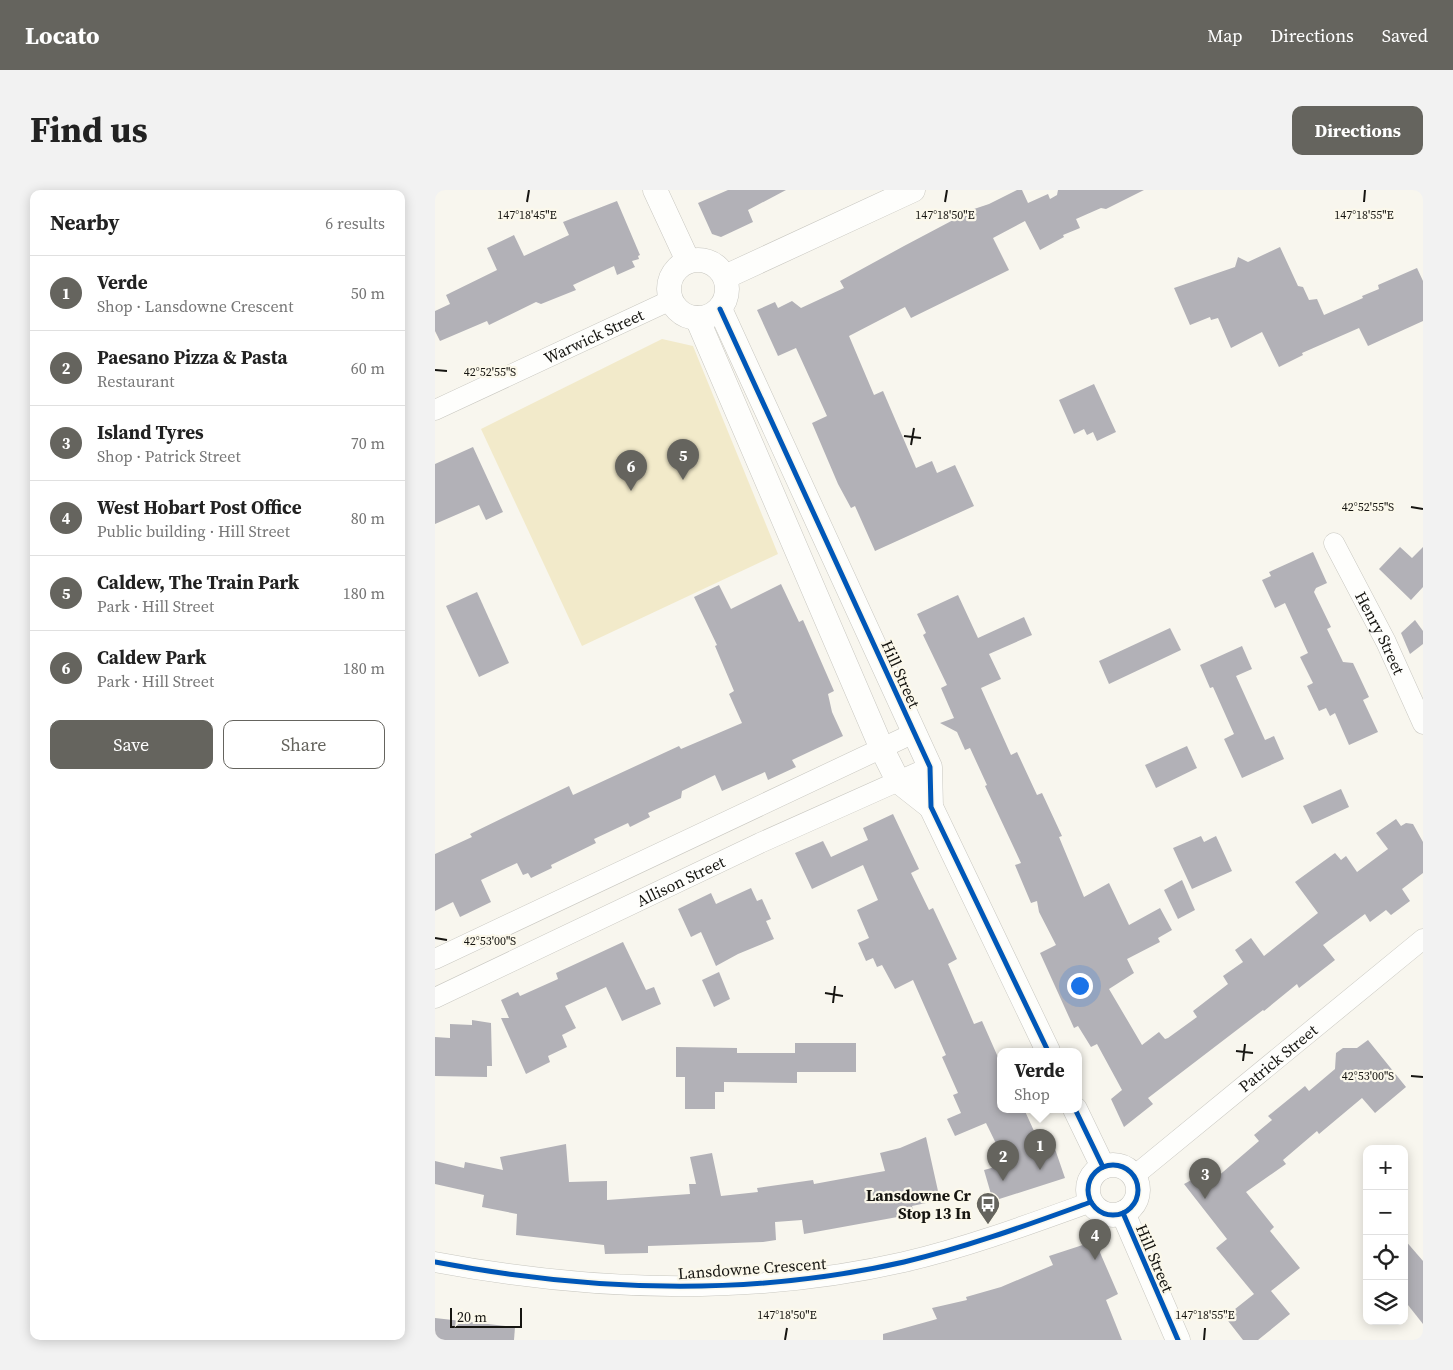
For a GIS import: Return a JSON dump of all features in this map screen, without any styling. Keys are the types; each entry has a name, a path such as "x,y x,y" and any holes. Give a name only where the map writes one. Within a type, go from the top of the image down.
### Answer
{"street":[{"path":"655,190 688,261"},
{"path":"725,277 913,190"},
{"path":"706,260 721,270 725,277 727,294 720,309 705,318 697,318 681,312 671,300 669,284 671,277 681,264 688,261 706,260"},
{"name":"Warwick Street","path":"435,410 671,300"},
{"name":"Hill Street","path":"720,309 930,767 931,807 1047,1048"},
{"name":"Hill Street","path":"697,318 881,749 898,781 931,807"},
{"name":"Henry Street","path":"1334,543 1386,642 1423,724"},
{"name":"Allison Street","path":"435,959 914,733"},
{"name":"Allison Street","path":"435,998 760,843 930,767"},
{"name":"Patrick Street","path":"1133,1176 1423,939"},
{"path":"1077,1113 1103,1167"},
{"path":"1116,1165 1129,1170 1137,1182 1137,1197 1134,1204 1123,1213 1109,1215 1095,1208 1091,1202 1088,1194 1091,1178 1103,1167 1116,1165"},
{"name":"Lansdowne Crescent","path":"435,1262 567,1282 610,1286 768,1283 842,1274 904,1262 1003,1234 1091,1202"},
{"name":"Hill Street","path":"1123,1213 1177,1340"}],"shaded area":[{"path":"662,339 693,346 778,554 582,646 481,429"}],"building":[{"path":"728,190 786,190 748,210 753,222 721,237 712,234 698,203"},
{"path":"1017,190 1022,190 1028,203 1048,194 1050,199 1057,195 1058,190 1144,190 1106,209 1101,208 1076,219 1080,228 1063,235 1064,237 1040,250 1025,221 993,238 1009,270 911,318 905,307 849,336 874,395 883,391 916,468 932,461 937,473 955,465 974,506 875,551 855,506 851,508 838,484 812,423 827,416 796,348 778,356 757,310 775,302 778,308 792,301 801,308 844,288 840,281 904,246 974,209"},
{"path":"617,201 640,255 638,256 639,259 632,261 635,267 617,275 614,266 573,285 576,290 541,304 536,302 489,325 487,321 440,341 435,331 435,311 450,304 446,295 497,270 487,248 514,235 524,256 569,235 563,222"},
{"path":"1280,247 1298,286 1303,287 1309,300 1317,299 1324,315 1363,298 1362,296 1379,289 1378,285 1417,268 1423,281 1423,321 1368,346 1359,328 1302,353 1303,355 1279,367 1262,332 1231,348 1218,318 1211,320 1210,317 1190,325 1174,288 1235,267 1238,257 1248,262"},
{"path":"1094,384 1116,432 1097,441 1093,432 1087,435 1084,429 1074,434 1059,400"},
{"path":"473,447 503,512 486,520 479,505 435,524 435,464"},
{"path":"1400,547 1412,558 1423,547 1423,587 1411,600 1379,569"},
{"path":"1313,552 1327,583 1316,588 1314,592 1331,627 1327,629 1343,662 1353,663 1369,697 1363,700 1378,732 1349,745 1335,713 1330,716 1326,708 1319,711 1307,686 1313,683 1300,657 1308,653 1285,603 1275,608 1262,580 1271,576 1269,572"},
{"path":"781,584 799,622 803,620 834,691 828,694 832,712 843,736 792,760 796,767 768,780 765,772 722,791 715,775 682,791 681,798 648,813 650,817 630,827 628,823 594,839 596,843 551,865 552,868 531,878 528,873 523,875 517,863 481,880 491,902 460,917 453,902 435,911 435,854 472,837 470,834 569,786 573,795 679,746 681,749 742,723 729,694 734,691 715,646 717,645 694,597 719,585 731,609"},
{"path":"477,592 509,663 479,677 446,606"},
{"path":"958,595 978,638 1024,617 1032,635 989,654 1001,679 981,688 1011,755 1017,752 1037,795 1042,793 1062,836 1059,837 1084,897 1109,883 1129,925 1160,908 1172,930 1158,938 1160,942 1127,959 1134,973 1109,989 1142,1045 1159,1032 1165,1039 1168,1038 1197,1017 1193,1011 1228,984 1223,976 1243,962 1235,950 1251,938 1264,956 1318,913 1295,882 1335,853 1341,860 1346,856 1357,872 1388,849 1376,833 1396,819 1401,826 1406,823 1413,824 1423,842 1423,873 1402,889 1410,901 1391,915 1386,910 1370,922 1365,914 1323,945 1335,960 1299,988 1297,984 1148,1098 1153,1104 1124,1127 1111,1099 1122,1090 1097,1044 1091,1047 1078,1026 1074,1028 1040,953 1056,945 1039,912 1037,901 1031,903 1015,865 1021,863 985,786 987,785 970,748 965,750 957,732 940,723 954,718 941,688 947,685 923,635 926,633 917,614"},
{"path":"1415,620 1423,631 1423,644 1410,654 1401,633"},
{"path":"1170,628 1181,650 1109,684 1099,661"},
{"path":"1242,646 1252,669 1236,676 1265,740 1274,736 1284,759 1242,778 1224,739 1234,734 1213,687 1210,688 1200,665"},
{"path":"1187,746 1197,768 1156,788 1145,765"},
{"path":"1341,789 1349,807 1312,824 1303,806"},
{"path":"893,814 919,869 911,873 929,910 933,908 957,959 948,964 974,1024 982,1021 997,1055 997,1113 1026,1113 1044,1153 1055,1149 1065,1178 993,1201 984,1170 1006,1164 986,1123 955,1136 947,1119 961,1113 953,1095 958,1093 942,1057 946,1055 913,980 895,989 882,965 877,967 873,958 866,961 858,943 869,938 857,910 878,900 863,865 812,889 795,853 823,841 831,857 868,840 863,828"},
{"path":"1201,836 1204,842 1216,836 1232,871 1192,889 1173,848"},
{"path":"1182,880 1195,910 1178,919 1164,890"},
{"path":"751,888 757,901 762,899 771,919 766,921 774,939 738,954 716,966 701,932 691,937 678,909 711,893 716,904"},
{"path":"623,942 646,990 654,987 661,1004 622,1021 606,987 565,1006 576,1028 562,1035 567,1047 548,1056 550,1062 526,1074 501,1018 509,1018 501,1000 518,992 520,996 558,979 556,973"},
{"path":"719,972 730,999 714,1007 702,980"},
{"path":"472,1020 491,1023 492,1066 487,1066 487,1077 435,1076 435,1037 450,1038 450,1024 472,1025"},
{"path":"1368,1040 1406,1087 1375,1113 1362,1098 1319,1134 1317,1131 1283,1160 1286,1164 1246,1192 1274,1227 1270,1231 1300,1268 1271,1291 1290,1314 1258,1340 1243,1340 1225,1317 1254,1294 1216,1248 1227,1239 1184,1184 1201,1175 1209,1184 1259,1141 1254,1135 1272,1120 1268,1116 1305,1086 1309,1091 1335,1069 1336,1053 1343,1048 1357,1048"},
{"path":"795,1043 856,1043 856,1072 797,1072 797,1083 724,1082 724,1092 715,1092 715,1109 685,1109 685,1077 676,1077 676,1047 737,1048 737,1053 795,1053"},
{"path":"926,1137 940,1200 912,1206 914,1214 804,1234 802,1220 775,1222 776,1240 763,1242 648,1246 648,1253 605,1254 604,1245 516,1235 517,1214 482,1207 484,1195 435,1184 435,1161 464,1168 465,1162 503,1170 500,1157 566,1144 569,1182 607,1181 607,1200 690,1194 689,1184 696,1184 690,1157 712,1153 721,1196 758,1192 757,1188 813,1180 814,1184 885,1171 880,1153 900,1148"},
{"path":"1095,1241 1118,1294 1106,1300 1122,1340 883,1340 883,1334 937,1319 932,1308 967,1300 966,1297 1001,1287 1053,1265 1049,1256"},
{"path":"1408,1244 1423,1261 1423,1324 1408,1305"},
{"path":"435,1318 515,1327 514,1340 435,1340"}],"cycle path":[{"path":"720,309 930,767 931,807 1047,1048"},
{"path":"1077,1113 1103,1167"},
{"path":"1113,1165 1123,1167 1131,1172 1136,1180 1138,1190 1136,1200 1131,1208 1123,1213 1113,1215 1103,1213 1095,1208 1090,1200 1088,1190 1090,1180 1095,1172 1103,1167 1113,1165"},
{"path":"435,1262 493,1272 610,1284 669,1286 729,1285 787,1281 846,1273 928,1256 999,1235 1091,1202"},
{"path":"1123,1213 1178,1340"}],"place":[{"name":"Caldew, The Train Park","path":"683,480"},
{"name":"Caldew Park","path":"631,491"},
{"name":"Verde","path":"1040,1170"},
{"name":"Paesano Pizza & Pasta","path":"1003,1181"},
{"name":"Island Tyres","path":"1205,1199"},
{"name":"Lansdowne Cr Stop 13 In","path":"988,1225"},
{"name":"West Hobart Post Office","path":"1095,1260"}]}
